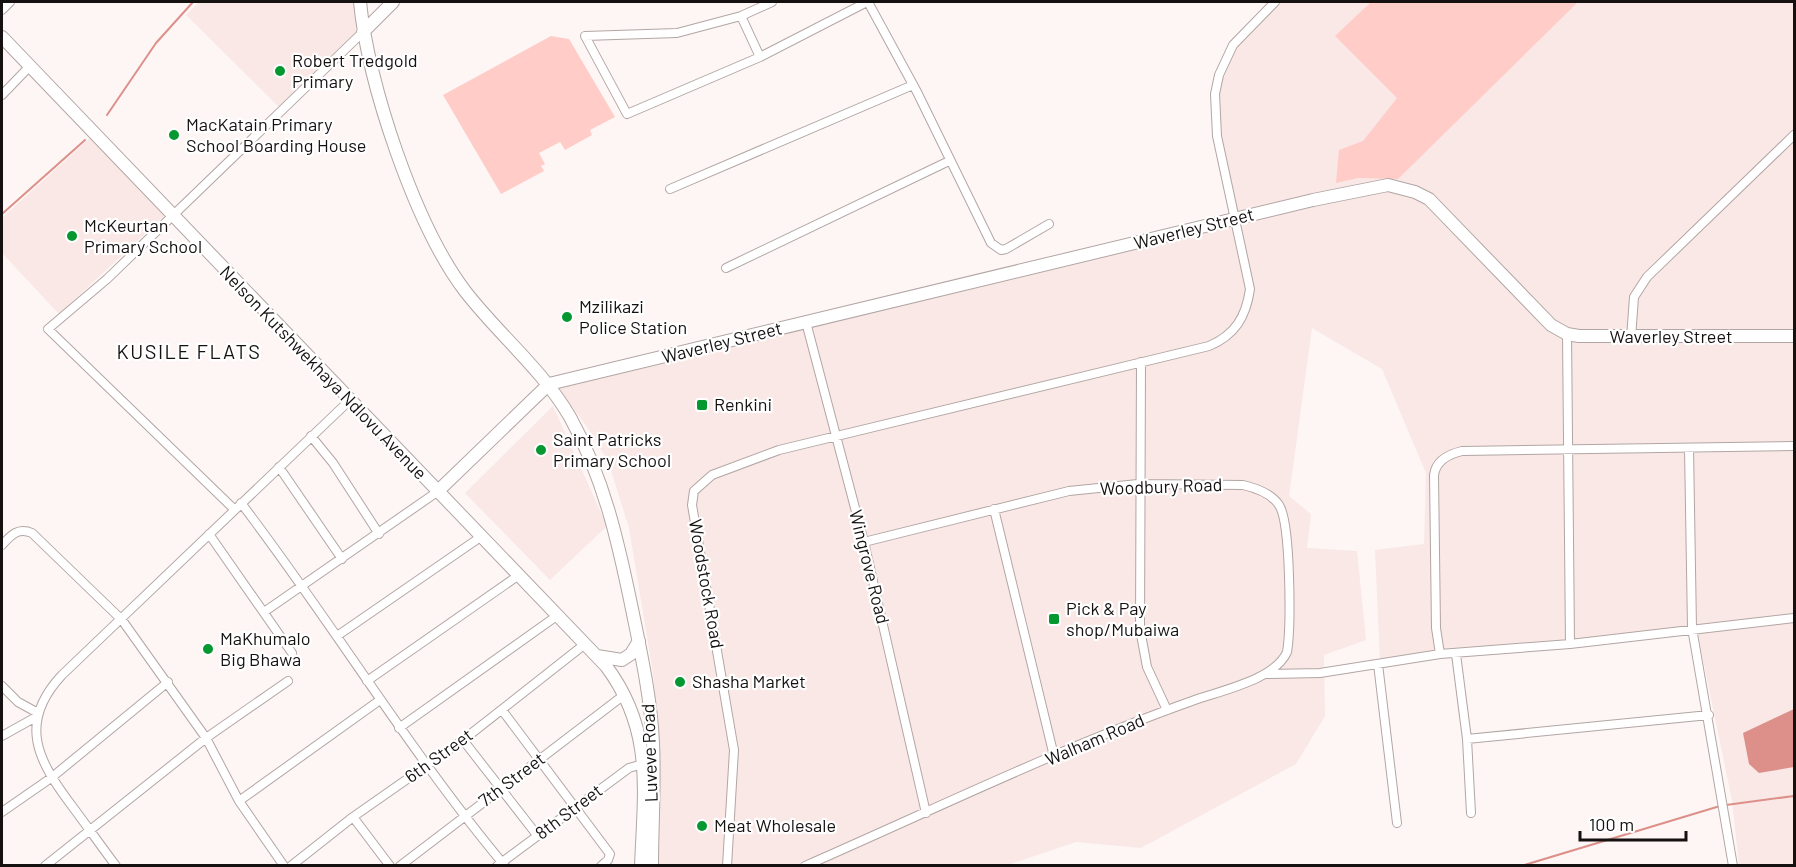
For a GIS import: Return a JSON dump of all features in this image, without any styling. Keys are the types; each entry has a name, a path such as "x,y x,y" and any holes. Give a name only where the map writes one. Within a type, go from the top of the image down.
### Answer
{"street":[{"path":"2,10 10,2"},
{"name":"Luveve Road","path":"360,2 363,32 398,152 438,249 480,309 549,384 590,455 608,500 639,641 652,734 652,866"},
{"path":"393,2 107,279 48,328 237,506 303,584 399,728 501,864"},
{"path":"772,2 741,16 677,33 585,36 627,114 760,57 867,2 913,85 991,243 996,247 1006,249 1049,224"},
{"path":"835,436 1209,346 1223,340 1239,324 1248,304 1250,289 1216,136 1215,94 1219,75 1233,45 1275,2"},
{"path":"741,16 760,57"},
{"name":"Nelson Kutshwekhaya Ndlovu Avenue","path":"2,37 597,656"},
{"path":"2,95 30,66"},
{"path":"670,189 913,85"},
{"path":"1631,338 1634,297 1647,277 1794,135"},
{"path":"726,268 949,161"},
{"name":"Waverley Street","path":"549,384 1236,218 1388,185 1415,192 1434,204 1551,325 1568,334 1631,338 1794,336"},
{"name":"Wingrove Road","path":"806,322 864,542 926,813"},
{"path":"1568,334 1570,644"},
{"path":"1141,362 1138,484 1140,629 1147,667 1167,710"},
{"path":"264,612 437,492 549,384"},
{"path":"2,736 37,715 57,680 351,399"},
{"path":"312,436 333,463 379,534"},
{"name":"Woodstock Road","path":"727,866 734,750 694,515 694,491 706,479 729,468 779,450 835,436"},
{"path":"1440,654 1436,628 1434,556 1434,475 1437,464 1462,451 1794,446"},
{"path":"1689,448 1692,628 1726,812 1733,866"},
{"path":"279,467 342,559"},
{"name":"Woodbury Road","path":"864,542 1069,490 1138,484 1243,485 1256,488 1278,503 1286,525 1288,644 1283,660 1267,674"},
{"path":"994,509 1054,756"},
{"path":"2,545 15,532 24,530 32,533 122,620 206,738 240,801 284,866"},
{"path":"209,534 292,653"},
{"path":"337,636 482,536"},
{"path":"367,681 519,575"},
{"path":"399,728 558,615"},
{"path":"1267,674 1293,675 1440,654 1570,644 1692,628 1794,618"},
{"path":"597,656 622,660 631,654 639,641"},
{"name":"6th Street","path":"291,866 353,817 463,740 585,644"},
{"path":"1456,654 1467,739 1471,813"},
{"name":"Luveve Road","path":"597,656 624,695 639,730 643,764 641,866"},
{"path":"1378,664 1396,823"},
{"name":"Walham Road","path":"926,813 1054,756 1167,710 1267,674"},
{"path":"45,866 206,738 288,681"},
{"path":"2,812 51,778 168,682"},
{"path":"2,686 18,702 37,715"},
{"name":"7th Street","path":"400,866 624,695"},
{"path":"240,801 380,700"},
{"path":"502,710 609,857 601,866"},
{"path":"37,715 37,748 51,778 116,866"},
{"path":"1467,739 1709,715"},
{"path":"463,740 537,835"},
{"name":"8th Street","path":"501,864 628,768 643,764"},
{"path":"805,866 926,813"},
{"path":"353,817 390,866"}],"shaded area":[{"name":"Robert Tredgold Primary","path":"199,2 356,2 356,34 280,108 186,15"},
{"path":"1278,2 1794,2 1794,617 1380,661 1375,550 1424,544 1426,473 1382,369 1312,328 1289,496 1311,514 1307,548 1357,551 1366,640 1324,655 1325,716 1296,764 1141,848 1076,842 1005,866 654,865 660,749 653,673 629,528 608,461 585,424 557,387 1238,220 1216,122 1220,80 1234,47"},
{"path":"1371,2 1578,2 1398,179 1358,178 1336,183 1339,150 1363,141 1397,98 1335,36"},
{"path":"551,36 569,39 615,117 590,130 592,135 565,150 560,142 539,153 545,164 541,166 544,171 501,194 443,95"},
{"name":"McKeurtan Primary School","path":"92,136 166,214 59,314 2,253 2,218"},
{"name":"Saint Patricks Primary School","path":"553,406 607,526 550,580 465,493"},
{"path":"1794,621 1794,865 1739,865 1732,800 1697,631"},
{"path":"1794,709 1794,767 1759,773 1749,764 1743,733"}],"waterway":[{"path":"107,115 156,43 193,2"},
{"path":"2,214 85,140"},
{"path":"1726,805 1794,796"},
{"path":"1521,866 1720,806"}],"place":[{"name":"Robert Tredgold Primary","path":"280,71"},
{"name":"MacKatain Primary School Boarding House","path":"174,135"},
{"name":"McKeurtan Primary School","path":"72,236"},
{"name":"Mzilikazi Police Station","path":"567,317"},
{"name":"Renkini","path":"702,405"},
{"name":"Saint Patricks Primary School","path":"541,450"},
{"name":"Pick & Pay shop/Mubaiwa","path":"1054,619"},
{"name":"MaKhumalo Big Bhawa","path":"208,649"},
{"name":"Shasha Market","path":"680,682"},
{"name":"Meat Wholesale","path":"702,826"}],"district":[{"name":"KUSILE FLATS","path":"189,352"}]}
